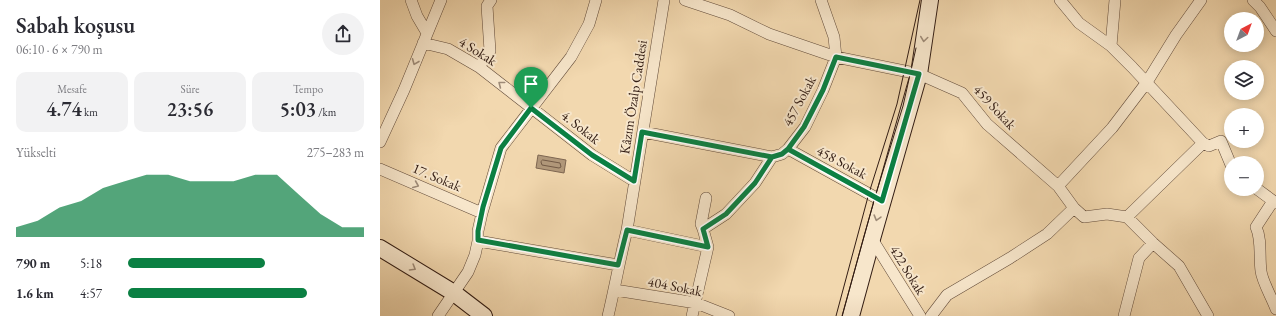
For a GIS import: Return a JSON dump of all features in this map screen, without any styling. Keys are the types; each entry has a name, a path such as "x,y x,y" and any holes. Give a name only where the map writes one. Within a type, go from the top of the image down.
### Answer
{"street":[{"path":"411,0 425,38"},
{"path":"381,136 404,90 441,0"},
{"path":"480,67 490,51 487,6 491,0"},
{"path":"438,316 468,272 475,255 482,213 501,148 571,57 589,24 596,0"},
{"name":"Kâzım Özalp Caddesi","path":"608,316 615,290 618,265 627,230 664,0"},
{"name":"459 Sokak","path":"685,0 730,15 769,34 836,57 919,74 962,93 987,124 1058,186 1074,208 1084,217 1107,214 1127,217"},
{"path":"820,0 834,37 836,57"},
{"path":"851,316 882,201 919,74 930,0"},
{"path":"1060,0 1079,23 1111,46 1147,82 1203,144 1209,146 1220,141 1227,156"},
{"path":"1111,46 1115,0"},
{"path":"1058,186 1112,128 1147,82 1200,0"},
{"path":"1253,0 1260,7 1276,31"},
{"name":"4 Sokak","path":"425,38 480,67 531,108"},
{"name":"457 Sokak","path":"703,229 726,214 804,127 823,90 836,57"},
{"name":"4. Sokak","path":"531,108 592,155 634,181"},
{"name":"458 Sokak","path":"642,132 781,154 882,201"},
{"path":"1203,144 1127,217 1179,266 1208,316"},
{"name":"17. Sokak","path":"380,169 482,213"},
{"path":"1264,194 1274,202 1256,227 1260,235 1259,247 1261,272 1276,308"},
{"path":"692,316 708,247 701,224 706,198"},
{"path":"931,316 947,295 1010,258 1047,234 1074,208"},
{"path":"627,230 708,247"},
{"name":"422 Sokak","path":"872,239 920,316"},
{"path":"478,240 618,265"},
{"path":"1124,316 1139,258 1153,243"},
{"path":"380,248 454,293 484,316"},
{"name":"404 Sokak","path":"615,290 696,303 729,316"}],"water":[{"path":"538,155 566,160 564,173 536,168"}],"tram line":[{"path":"836,316 869,193 897,104 920,0"},
{"path":"842,316 875,197 903,106 916,48"}],"route":[{"path":"531,108 501,148 483,207 478,231 478,240 618,265 627,230 708,247 703,229 726,214 755,183 772,157 782,154 788,149 882,201 919,74 836,57 823,90 804,127 788,149 782,154 772,157 642,132 634,181 592,155 531,108"}]}
